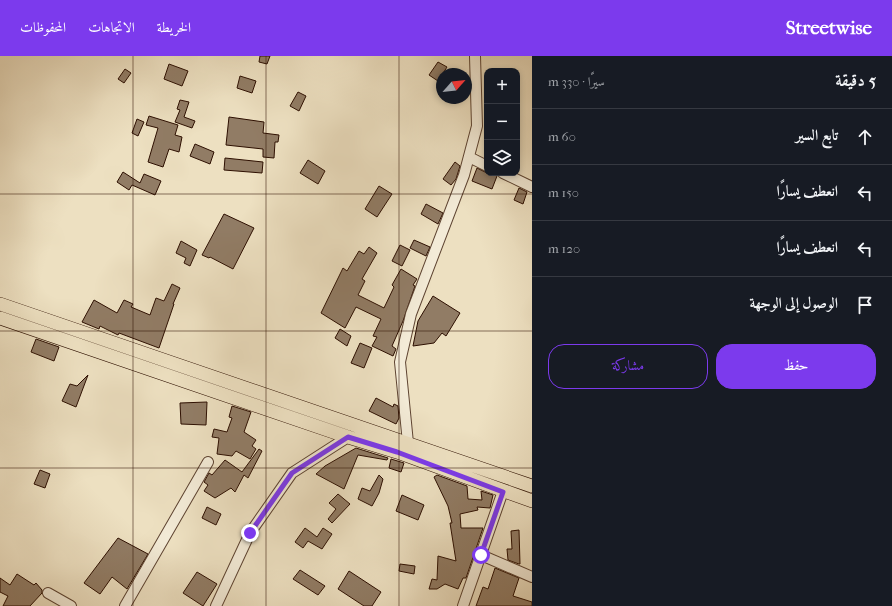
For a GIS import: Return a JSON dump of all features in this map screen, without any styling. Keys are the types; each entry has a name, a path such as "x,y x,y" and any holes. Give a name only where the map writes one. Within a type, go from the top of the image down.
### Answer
{"main road":[{"path":"0,304 532,486"},
{"path":"0,318 326,430 397,452 532,502"},
{"path":"326,430 330,416"}],"street":[{"path":"408,443 400,362 411,314 464,175 477,126 475,56"},
{"path":"469,157 484,164"},
{"path":"509,176 532,187"},
{"path":"216,606 250,533 292,473 348,437"},
{"path":"125,606 208,462"},
{"path":"463,606 503,492"},
{"path":"481,555 532,577"},
{"path":"48,593 71,606"}],"building":[{"path":"260,56 270,56 267,64 259,62"},
{"path":"438,62 447,67 436,68 436,80 429,75"},
{"path":"169,64 188,71 182,86 164,79"},
{"path":"125,69 131,73 124,83 118,79"},
{"path":"240,76 256,81 252,93 237,88"},
{"path":"298,92 306,96 299,111 290,106"},
{"path":"180,100 189,102 184,117 195,121 192,128 175,122 180,110 177,109"},
{"path":"149,116 178,125 175,135 182,137 179,152 169,149 163,167 148,162 158,128 146,125"},
{"path":"229,117 264,122 263,133 279,135 278,142 275,142 274,158 263,157 263,149 226,145"},
{"path":"137,119 144,122 138,136 132,133"},
{"path":"195,144 214,152 210,164 190,156"},
{"path":"225,158 263,162 262,173 224,170"},
{"path":"308,160 325,171 318,184 300,173"},
{"path":"455,162 460,166 456,179 451,185 443,179"},
{"path":"477,168 484,172 484,176 497,176 492,189 472,181"},
{"path":"123,172 140,183 144,174 161,181 155,195 132,185 129,190 117,182"},
{"path":"379,186 392,194 377,217 365,209"},
{"path":"519,188 527,192 523,204 514,200"},
{"path":"426,204 443,213 438,224 421,214"},
{"path":"224,214 254,228 233,269 210,257 209,258 202,255"},
{"path":"414,240 430,247 426,256 410,248"},
{"path":"181,241 197,250 190,266 184,263 186,258 176,253"},
{"path":"400,245 410,250 402,266 392,261"},
{"path":"369,247 377,253 362,279 365,281 358,295 384,308 394,287 392,285 401,269 417,279 413,285 415,286 403,321 392,346 396,349 393,356 372,346 377,337 373,336 381,319 356,307 345,328 321,313 343,268 347,271 359,251 364,254"},
{"path":"172,284 180,288 173,304 159,348 119,333 118,335 100,326 99,329 82,322 94,300 117,313 124,300 133,304 131,307 150,315 156,298 164,301"},
{"path":"433,296 460,313 446,336 442,333 434,343 413,346 418,321"},
{"path":"340,329 351,336 347,346 335,338"},
{"path":"36,339 59,347 54,361 31,352"},
{"path":"360,343 372,348 364,368 351,363"},
{"path":"88,375 76,407 62,401 70,384 77,386"},
{"path":"376,398 393,407 394,404 398,406 399,418 396,424 369,411"},
{"path":"207,402 206,425 181,424 180,403"},
{"path":"232,406 251,412 244,432 256,440 252,446 256,449 250,459 236,451 232,456 217,454 219,438 212,437 214,429 227,432 232,418 229,417"},
{"path":"356,448 388,458 387,460 358,455 344,489 316,474 325,466"},
{"path":"259,449 262,451 248,478 244,475 235,492 231,488 215,498 204,491 208,485 204,482 209,473 212,475 225,460 242,472"},
{"path":"391,459 404,463 401,472 389,468"},
{"path":"40,470 50,474 45,488 34,484"},
{"path":"379,475 383,479 379,493 372,506 358,499 362,488 370,491"},
{"path":"437,475 467,486 468,499 482,500 481,491 493,495 490,508 477,507 478,510 460,514 461,528 483,528 466,578 463,578 458,589 445,584 437,589 429,589 432,579 437,580 438,556 456,561 450,523 452,523 448,506 434,477"},
{"path":"338,494 350,504 332,523 328,519 336,509 329,503"},
{"path":"402,495 424,505 418,520 396,511"},
{"path":"207,507 221,514 216,525 202,518"},
{"path":"305,528 317,537 323,528 332,534 322,549 308,541 303,548 295,542"},
{"path":"519,530 520,564 508,560 507,549 512,549 511,531"},
{"path":"118,538 148,554 127,589 112,577 100,594 84,583"},
{"path":"400,564 415,566 414,574 399,571"},
{"path":"495,568 519,578 513,596 532,602 532,606 476,606 483,587 488,589"},
{"path":"300,570 325,586 318,595 293,579"},
{"path":"349,571 381,592 372,606 364,606 338,589"},
{"path":"197,572 217,584 203,606 183,593"},
{"path":"17,574 34,585 36,583 42,590 42,593 30,606 3,606 8,596 0,592 0,578 10,585"}],"route":[{"path":"250,533 292,473 348,437 397,452 503,492 481,555"}]}
